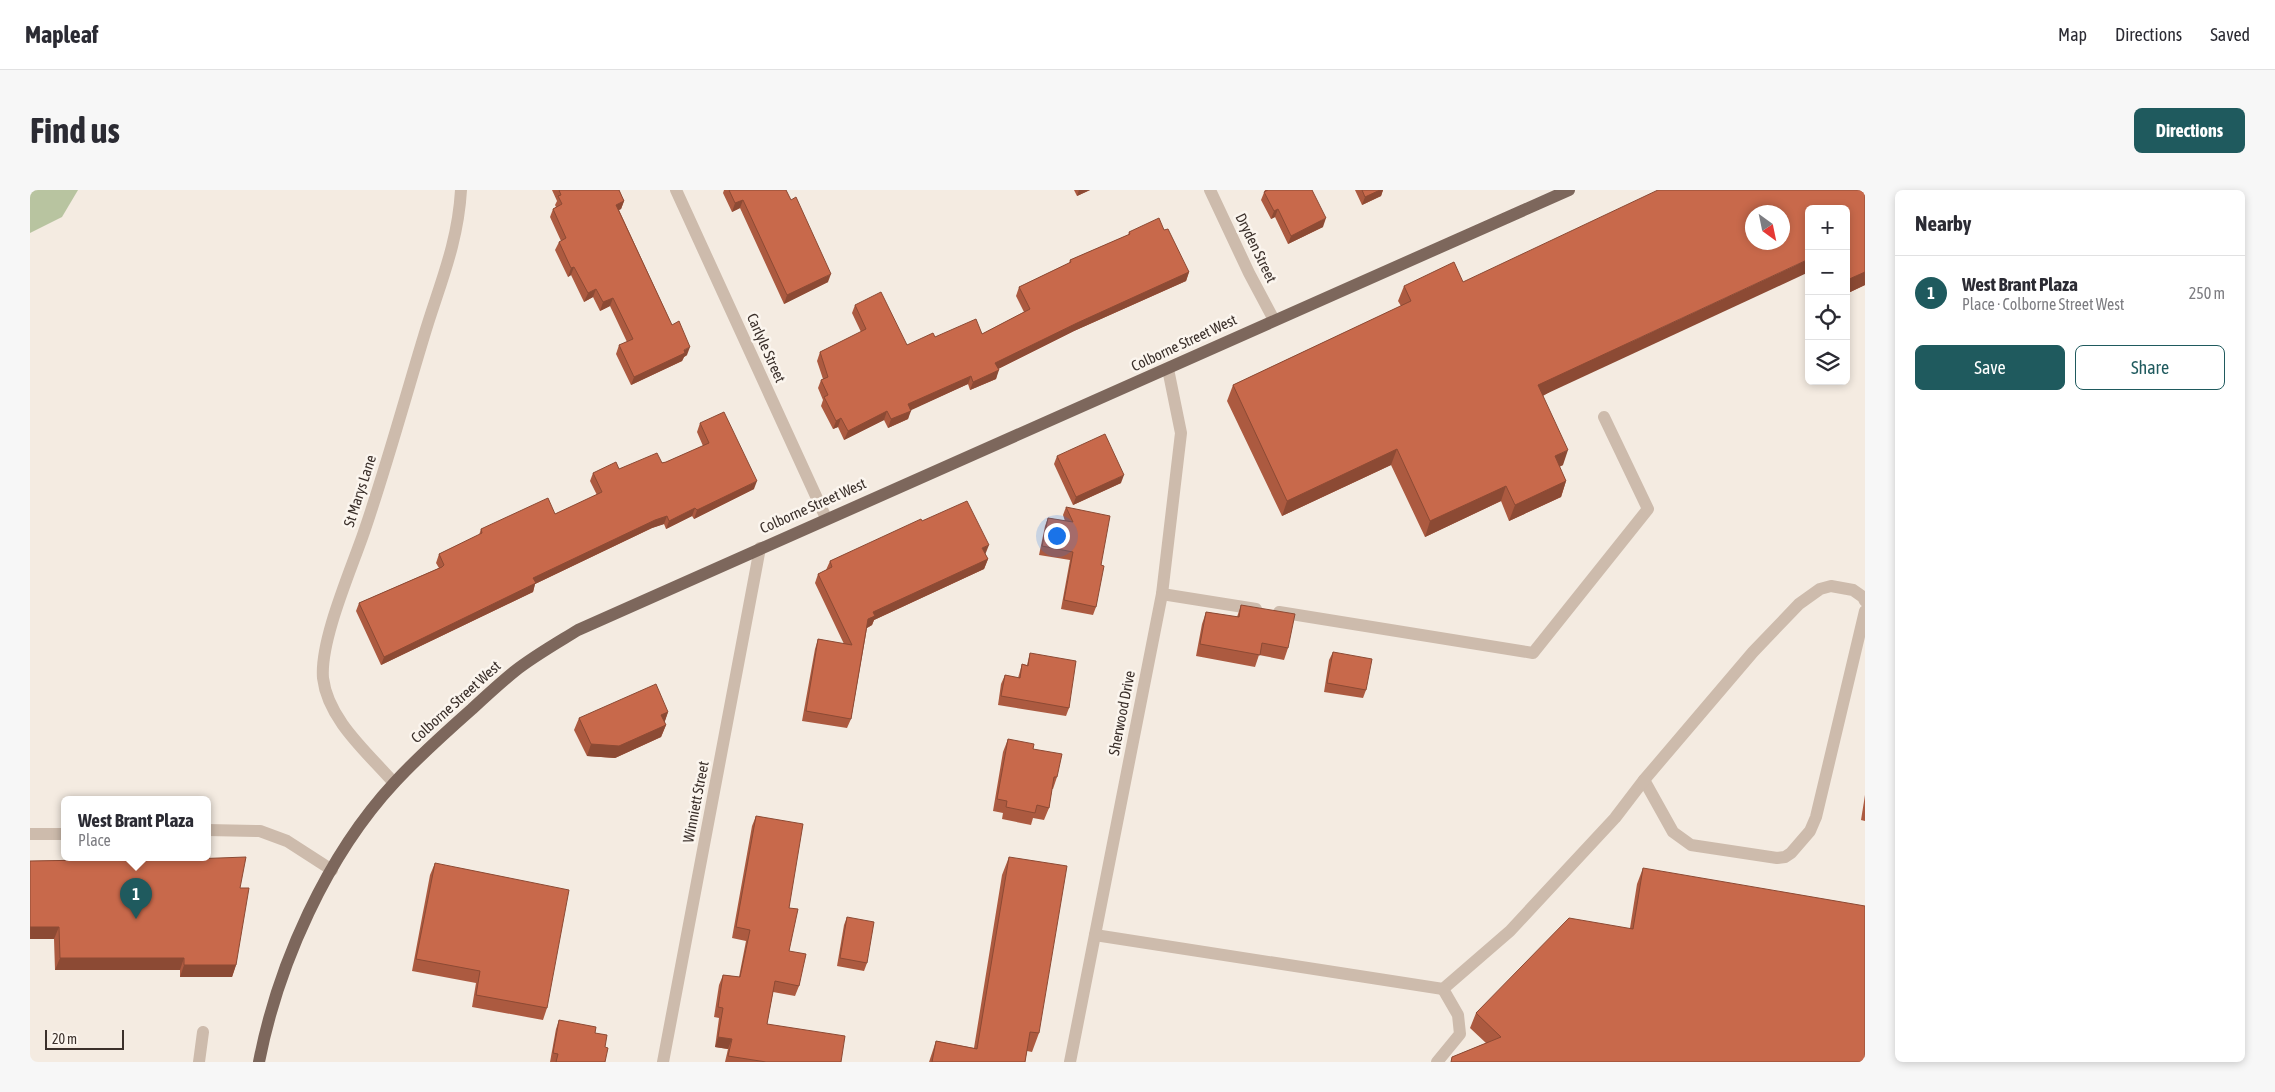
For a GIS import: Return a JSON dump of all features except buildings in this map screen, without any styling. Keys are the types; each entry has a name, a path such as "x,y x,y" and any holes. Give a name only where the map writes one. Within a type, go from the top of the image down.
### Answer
{"main road":[{"name":"Colborne Street West","path":"259,1062 264,1037 282,978 305,922 332,870 363,822 394,783 451,727 515,671 578,630 826,518 1168,369 1274,320 1569,190"}],"street":[{"name":"St Marys Lane","path":"394,783 338,718 326,692 324,666 330,629 386,469 427,326 448,266 460,209 461,190"},
{"name":"Carlyle Street","path":"676,190 826,518"},
{"name":"Dryden Street","path":"1210,190 1249,273 1274,320"},
{"name":"Sherwood Drive","path":"1070,1062 1162,594 1181,433 1168,369"},
{"path":"1162,594 1532,652 1648,509 1604,417"},
{"name":"Winniett Street","path":"663,1062 760,548"},
{"path":"1095,935 1443,989 1510,931 1614,818 1753,652 1804,600 1820,589 1831,586 1853,590 1863,597 1865,601"},
{"path":"1644,780 1674,832 1691,845 1777,858 1791,853 1810,831 1816,817 1865,611"},
{"path":"211,830 260,831 288,841 332,870"},
{"path":"30,834 61,834"},
{"path":"1437,1062 1460,1034 1458,1015 1443,989"},
{"path":"199,1062 203,1032"}],"green space":[{"path":"30,190 78,190 62,217 30,233"}],"place":[{"name":"West Brant Plaza","path":"136,919"}]}
